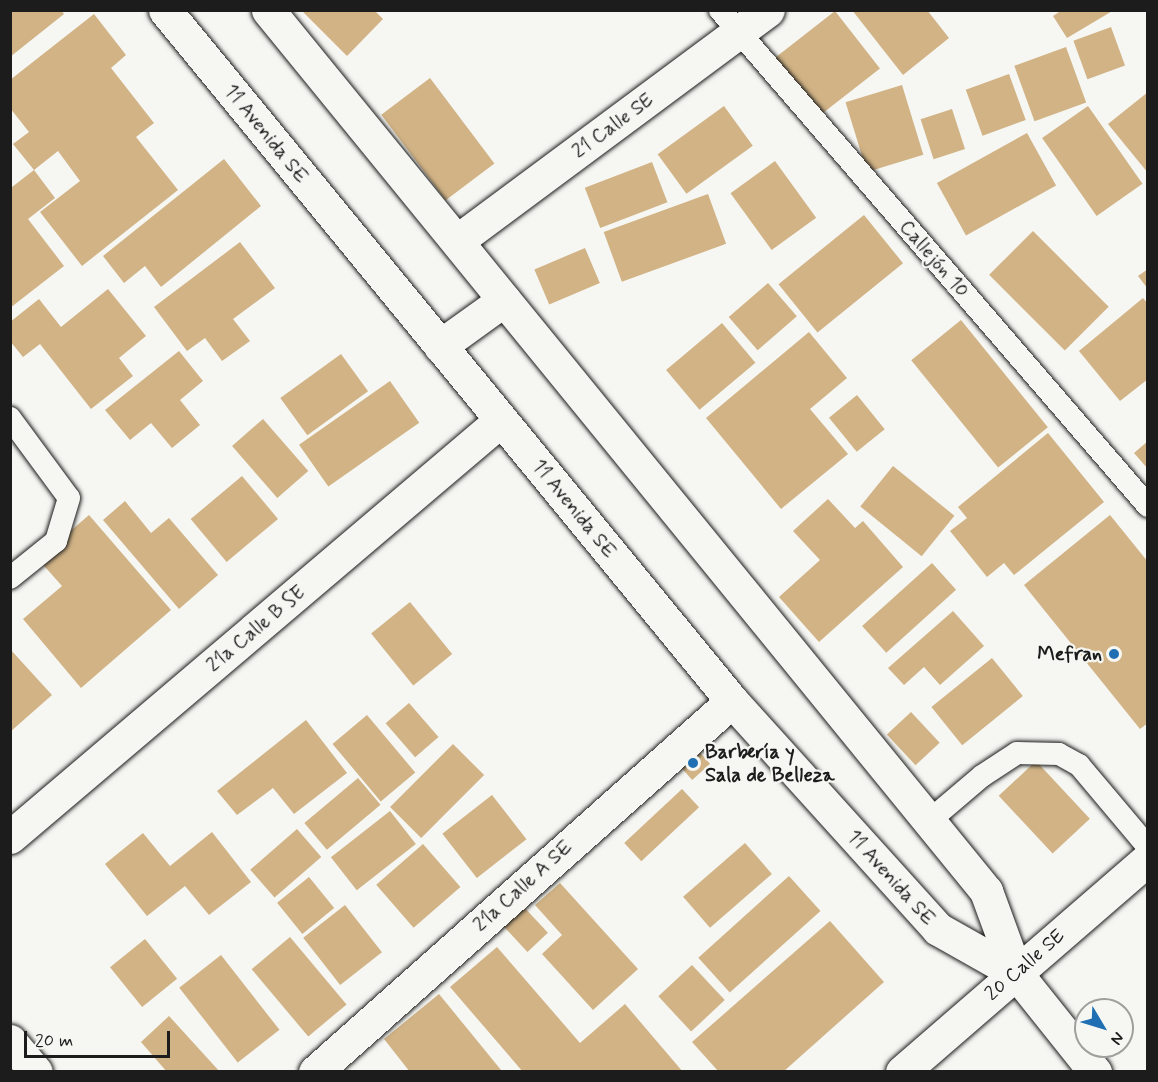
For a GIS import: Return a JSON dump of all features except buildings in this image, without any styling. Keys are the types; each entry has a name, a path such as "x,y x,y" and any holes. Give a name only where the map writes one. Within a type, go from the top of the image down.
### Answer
{"street":[{"name":"11 Avenida SE","path":"165,10 732,701 938,929 1016,973"},
{"name":"11 Avenida SE","path":"268,10 986,891 1016,973 1095,1071"},
{"name":"21 Calle SE","path":"457,241 729,22 768,10"},
{"path":"440,346 504,300"},
{"name":"21a Calle B SE","path":"10,837 501,420"},
{"name":"21a Calle A SE","path":"315,1071 732,701"},
{"name":"20 Calle SE","path":"902,1071 1148,859"},
{"path":"10,1041 36,1071"}],"lane":[{"name":"Callejón 10","path":"729,22 1148,507"},
{"path":"10,418 69,498 56,541 10,578"},
{"path":"929,821 982,776 1017,753 1059,754 1080,765 1148,847"}],"place":[{"name":"Mefran","path":"1114,654"},
{"name":"Barbería y Sala de Belleza","path":"693,763"}]}
